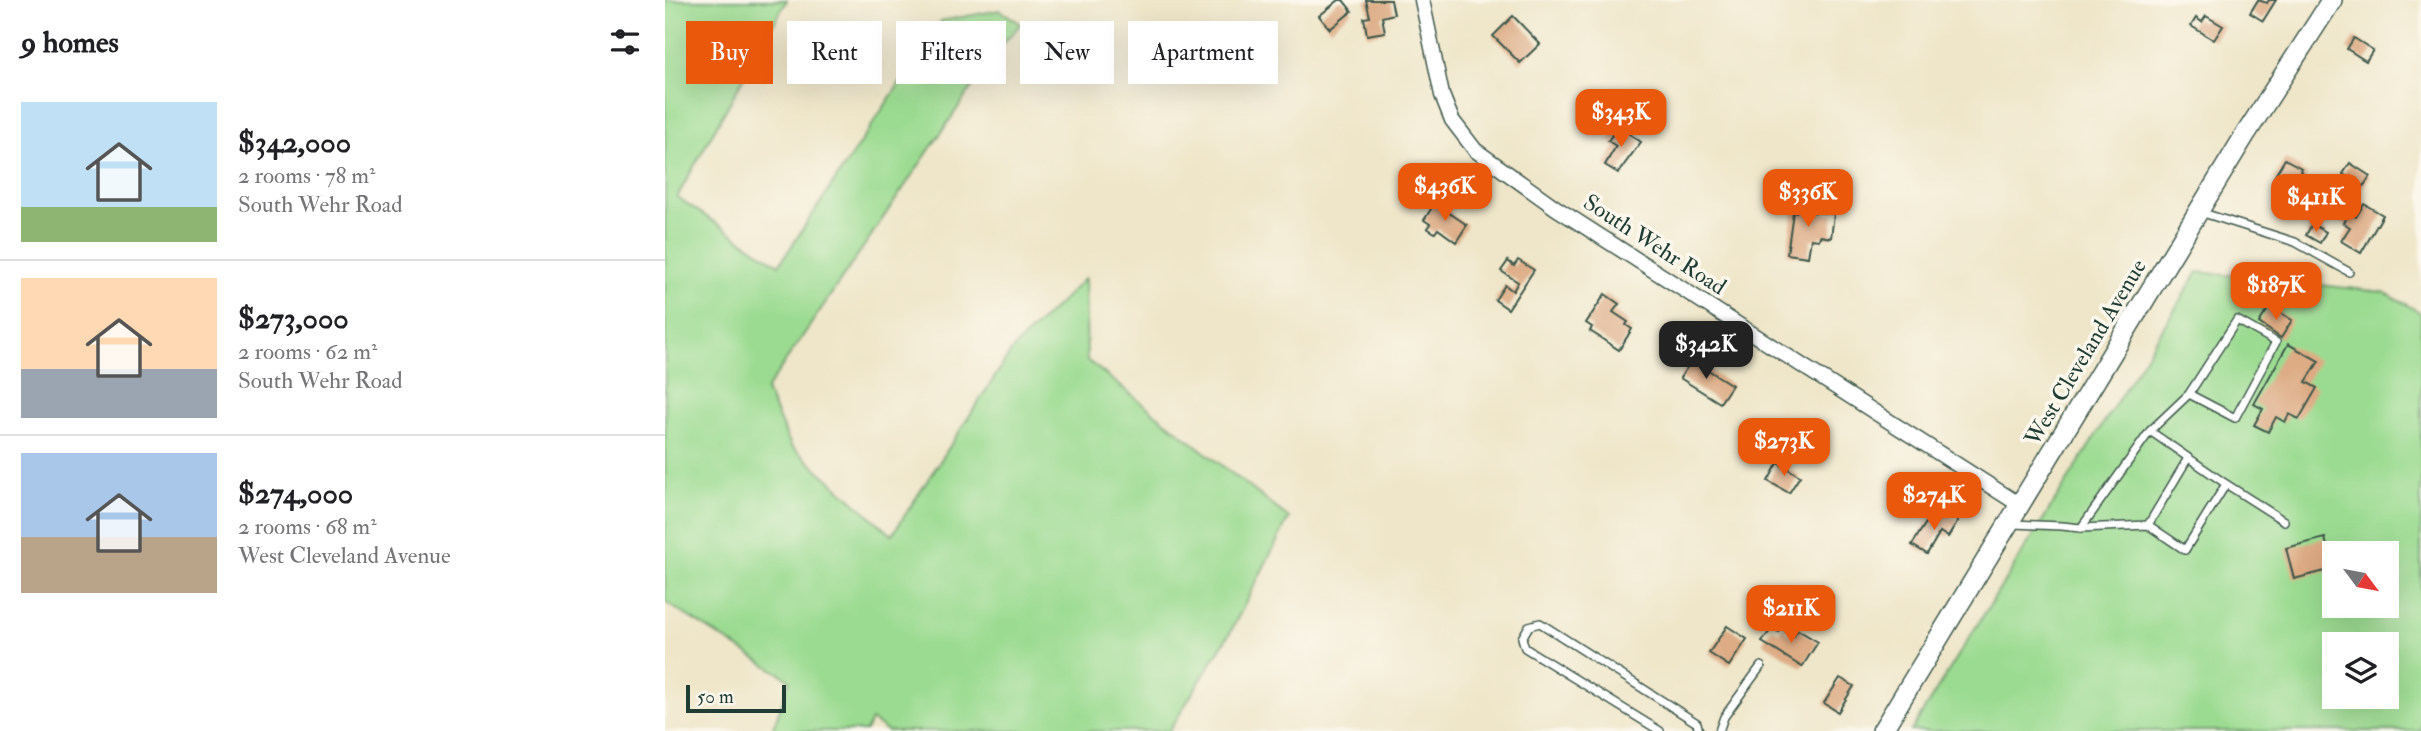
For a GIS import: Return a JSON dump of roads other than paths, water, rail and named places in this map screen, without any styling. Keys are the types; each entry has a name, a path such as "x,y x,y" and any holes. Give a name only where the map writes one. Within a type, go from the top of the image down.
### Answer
{"main road":[{"name":"West Cleveland Avenue","path":"1882,731 2199,211 2332,0"}],"street":[{"name":"South Wehr Road","path":"1422,0 1442,95 1452,120 1475,150 1567,215 2020,505"}],"lane":[{"path":"2199,211 2295,242 2349,272"},
{"path":"2081,528 2150,431 2189,394 2237,320 2277,342 2235,418 2189,394"},
{"path":"2150,431 2284,521"},
{"path":"2148,525 2188,458"},
{"path":"2008,524 2081,528 2148,525 2185,550 2226,484"},
{"path":"1660,731 1525,648 1523,638 1529,626 1540,623 1697,723 1699,731"},
{"path":"1719,731 1724,717 1761,666"}]}
